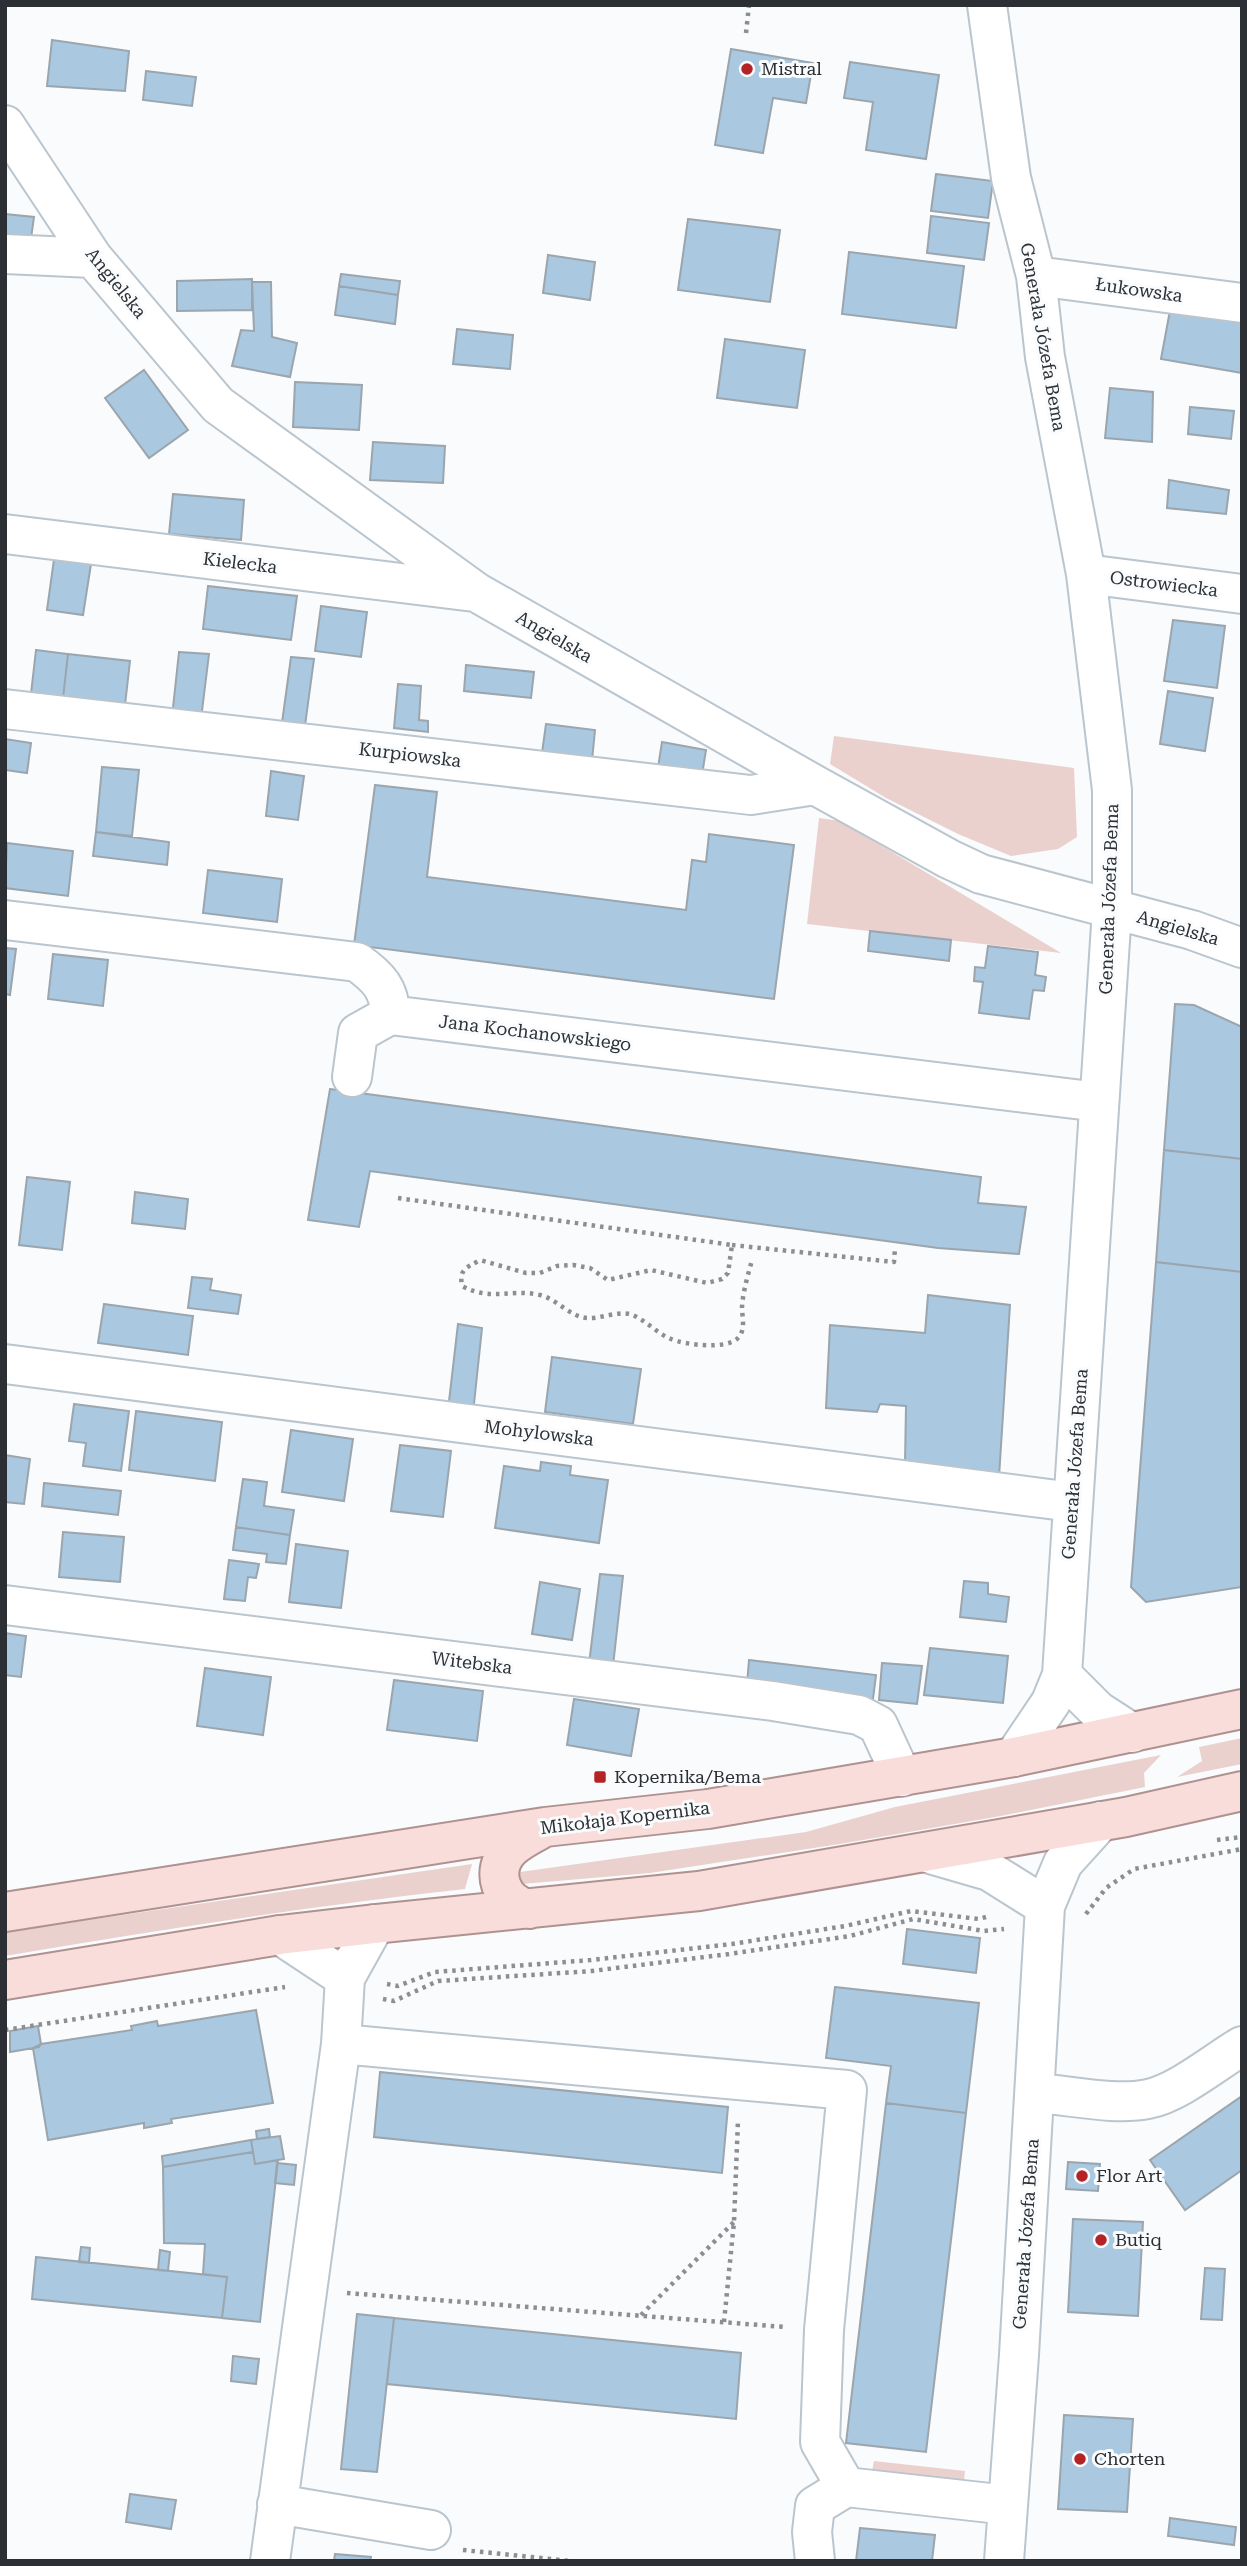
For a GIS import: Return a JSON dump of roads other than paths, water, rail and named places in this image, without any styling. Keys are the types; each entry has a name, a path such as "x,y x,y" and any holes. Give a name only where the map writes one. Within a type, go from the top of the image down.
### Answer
{"main road":[{"name":"Mikołaja Kopernika","path":"5,1912 545,1827 708,1809 1014,1757 1242,1709"},
{"path":"5,1980 375,1923 699,1891 1101,1821 1242,1791"},
{"path":"530,1909 516,1906 507,1897 501,1886 502,1861 509,1850 545,1827"}],"street":[{"name":"Generała Józefa Bema","path":"987,5 1011,178 1035,276 1045,357 1086,574 1112,790 1112,910 1062,1675 1051,1702 1014,1757"},
{"name":"Angielska","path":"5,125 93,258 218,405 476,592 815,785 981,874 1192,930 1242,948"},
{"path":"5,254 93,258"},
{"name":"Łukowska","path":"1035,276 1242,303"},
{"name":"Kielecka","path":"5,534 476,592"},
{"name":"Ostrowiecka","path":"1086,574 1242,594"},
{"name":"Kurpiowska","path":"5,709 751,795 815,785"},
{"path":"5,920 357,962 380,978 390,999 390,1015 358,1033 352,1077"},
{"name":"Jana Kochanowskiego","path":"390,1015 1099,1102"},
{"name":"Mohylowska","path":"5,1364 1072,1502"},
{"name":"Witebska","path":"5,1605 774,1701 859,1715 878,1725 902,1777"},
{"path":"1062,1675 1098,1711 1132,1733"},
{"name":"Generała Józefa Bema","path":"1004,2561 1045,1917 1063,1863 1101,1821"},
{"path":"927,1853 989,1871 1045,1917"},
{"path":"270,2561 341,2044 344,1984 375,1923"},
{"path":"280,1936 344,1984"},
{"path":"341,2044 847,2090 824,2330 820,2442 846,2487"},
{"path":"1035,2093 1129,2102 1151,2099 1173,2089 1242,2046"},
{"path":"815,2561 812,2532 815,2507 846,2487 1008,2505"},
{"path":"277,2504 430,2530"}],"place":[{"name":"Mistral","path":"747,69"},
{"name":"Kopernika/Bema","path":"600,1777"},
{"name":"Flor Art","path":"1082,2176"},
{"name":"Butiq","path":"1101,2240"},
{"name":"Chorten","path":"1080,2459"}]}
